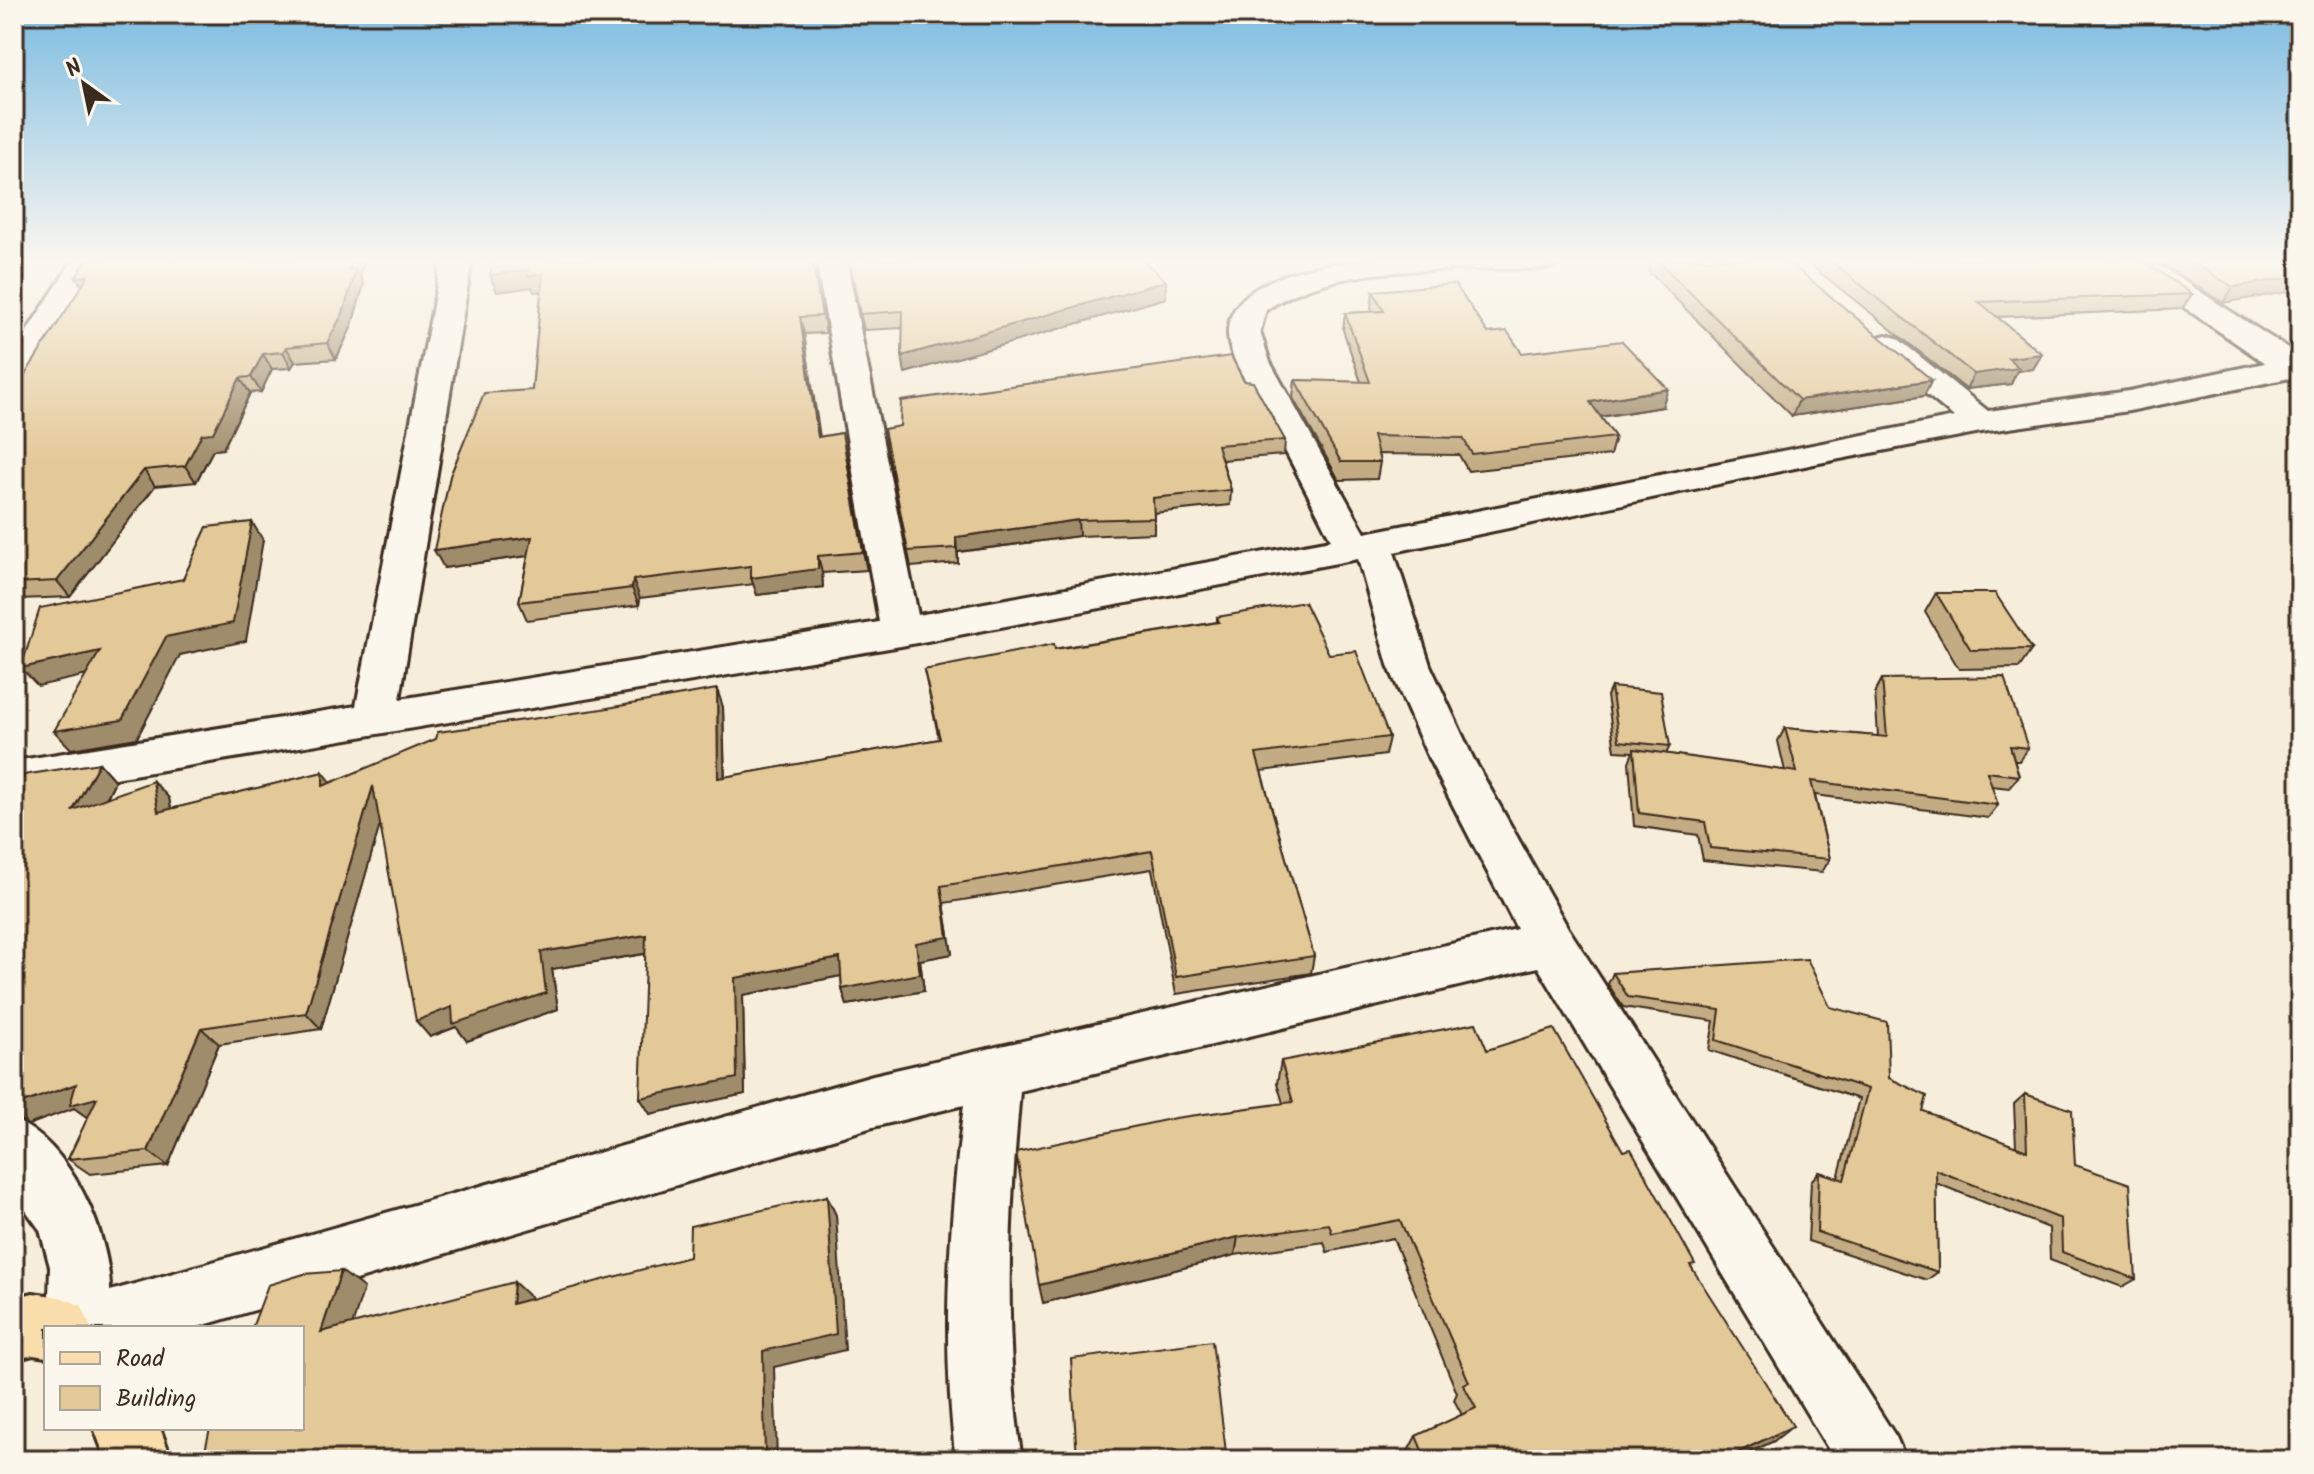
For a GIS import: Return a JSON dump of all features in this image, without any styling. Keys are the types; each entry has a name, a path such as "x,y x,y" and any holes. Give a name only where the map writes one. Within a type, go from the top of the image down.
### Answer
{"main road":[{"path":"14,1329 33,1324 46,1326"},
{"path":"128,1430 139,1460"}],"street":[{"path":"14,376 45,328"},
{"path":"375,721 445,328"},
{"path":"844,328 901,632"},
{"path":"1244,328 1260,373 1364,546 1415,679 1451,759 1550,943 1873,1460"},
{"path":"1866,328 1933,387 1981,422"},
{"path":"2235,328 2296,367"},
{"path":"14,778 901,632 1364,546 1981,422 2129,401 2296,367"},
{"path":"96,1326 873,1101 1550,943"},
{"path":"989,1460 983,1418 979,1220 995,1072"},
{"path":"14,1147 66,1216 80,1267 79,1326"}],"building":[{"path":"55,328 335,328 327,343 286,347 283,352 263,354 251,377 240,378 213,433 202,434 185,466 144,470 57,581 14,583 14,392"},
{"path":"538,328 802,328 818,437 842,433 863,552 818,556 818,569 751,578 751,566 633,580 632,588 519,602 532,537 434,550 450,476 484,393 532,390"},
{"path":"903,328 1001,328 902,356"},
{"path":"1350,328 1484,328 1488,333 1507,331 1522,353 1622,341 1668,389 1590,402 1615,437 1472,454 1463,438 1373,436 1380,462 1341,462 1295,380 1370,382"},
{"path":"1726,328 1869,328 1932,380 1799,400"},
{"path":"1915,328 2010,328 2042,354 2008,358 2019,368 1974,374"},
{"path":"1231,356 1244,381 1253,382 1285,440 1217,445 1231,490 1153,498 1154,518 1078,520 956,537 956,548 908,551 884,429 900,426 901,401"},
{"path":"252,522 233,623 166,637 122,720 54,731 100,651 21,668 40,608 183,579 207,527"},
{"path":"1936,593 1995,593 2032,649 1971,650"},
{"path":"1304,602 1329,654 1356,651 1389,737 1256,754 1314,956 1176,977 1152,851 941,886 948,937 916,943 920,974 842,989 840,958 735,978 737,1078 640,1098 646,935 541,952 546,993 453,1024 452,1007 416,1021 373,786 306,1013 201,1028 148,1151 68,1159 97,1098 70,1105 76,1084 14,1106 14,797 24,775 99,763 73,810 153,781 158,812 323,772 323,786 436,739 438,732 717,689 718,778 940,739 924,670 1054,644 1055,649 1219,622 1217,617"},
{"path":"2004,677 2028,748 2010,746 2019,776 1987,772 1998,805 1811,781 1830,859 1710,848 1705,822 1639,813 1634,749 1797,772 1785,728 1887,737 1882,679"},
{"path":"1611,687 1661,692 1670,746 1619,741"},
{"path":"1807,959 1830,1007 1887,1022 1889,1078 1927,1096 1923,1111 2027,1151 2025,1094 2072,1110 2075,1165 2130,1184 2136,1279 2062,1252 2061,1219 1936,1170 1938,1272 1817,1232 1819,1172 1844,1180 1868,1089 1716,1040 1720,1010 1628,997 1613,973"},
{"path":"1476,1023 1487,1050 1554,1029 1623,1151 1631,1149 1695,1264 1690,1265 1793,1426 1722,1460 1426,1460 1416,1436 1476,1408 1463,1384 1469,1382 1400,1220 1332,1233 1329,1224 1238,1237 1039,1285 1016,1152 1175,1118 1293,1102 1281,1061"},
{"path":"827,1196 836,1334 763,1351 765,1456 752,1460 203,1460 210,1430 304,1430 304,1326 253,1326 268,1285 304,1274 341,1271 321,1332 514,1282 512,1304 689,1257 690,1226"},
{"path":"1212,1341 1227,1460 1077,1460 1071,1359"}]}
